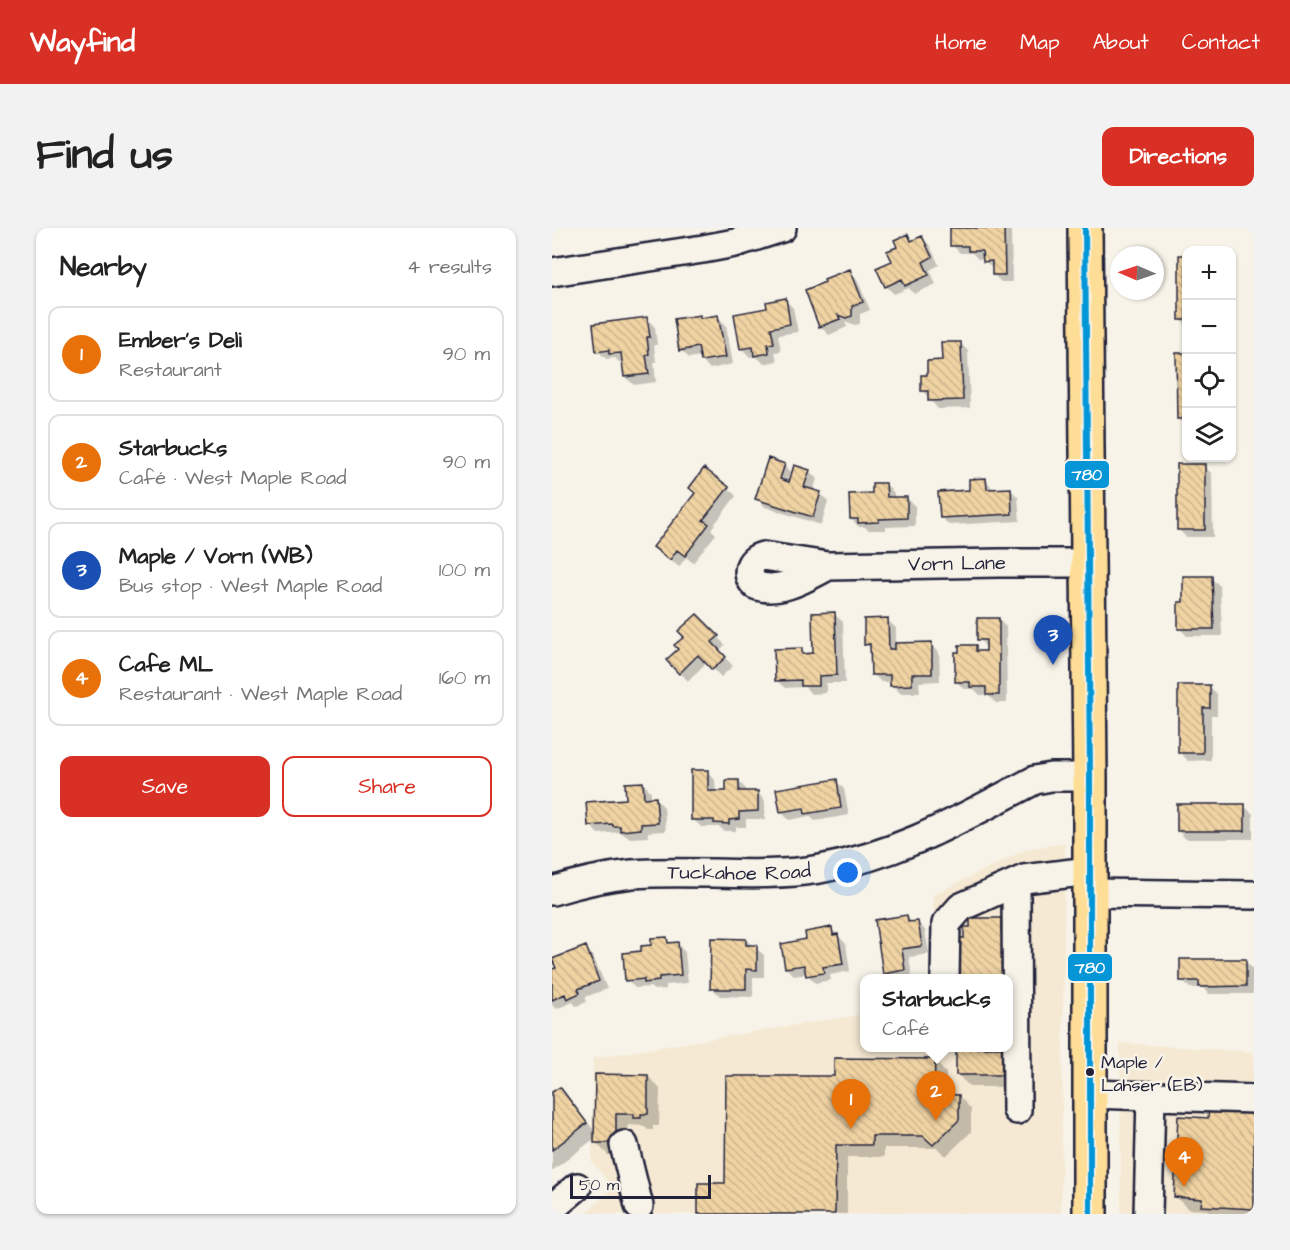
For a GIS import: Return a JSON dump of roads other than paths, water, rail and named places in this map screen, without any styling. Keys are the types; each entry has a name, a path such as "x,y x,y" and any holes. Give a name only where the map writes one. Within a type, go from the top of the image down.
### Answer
{"main road":[{"path":"1085,228 1090,777 1090,1214"}],"street":[{"path":"552,272 735,243 782,228"},
{"name":"Vorn Lane","path":"828,566 999,562 1088,563"},
{"name":"Tuckahoe Road","path":"552,891 587,881 633,874 767,874 819,869 873,856 922,839 1035,780 1051,777 1090,777"},
{"path":"945,974 946,924 961,907 1024,879 1254,895"},
{"path":"1016,884 1017,1110"},
{"path":"1089,1094 1254,1099"},
{"path":"1148,1214 1151,1097"},
{"path":"624,1145 639,1206"},
{"path":"552,1208 577,1187"}],"place":[{"name":"Maple / Vorn (WB)","path":"1053,665"},
{"name":"Maple / Lahser (EB)","path":"1090,1072"},
{"name":"Starbucks","path":"936,1121"},
{"name":"Ember's Deli","path":"851,1129"},
{"name":"Cafe ML","path":"1184,1187"}]}
